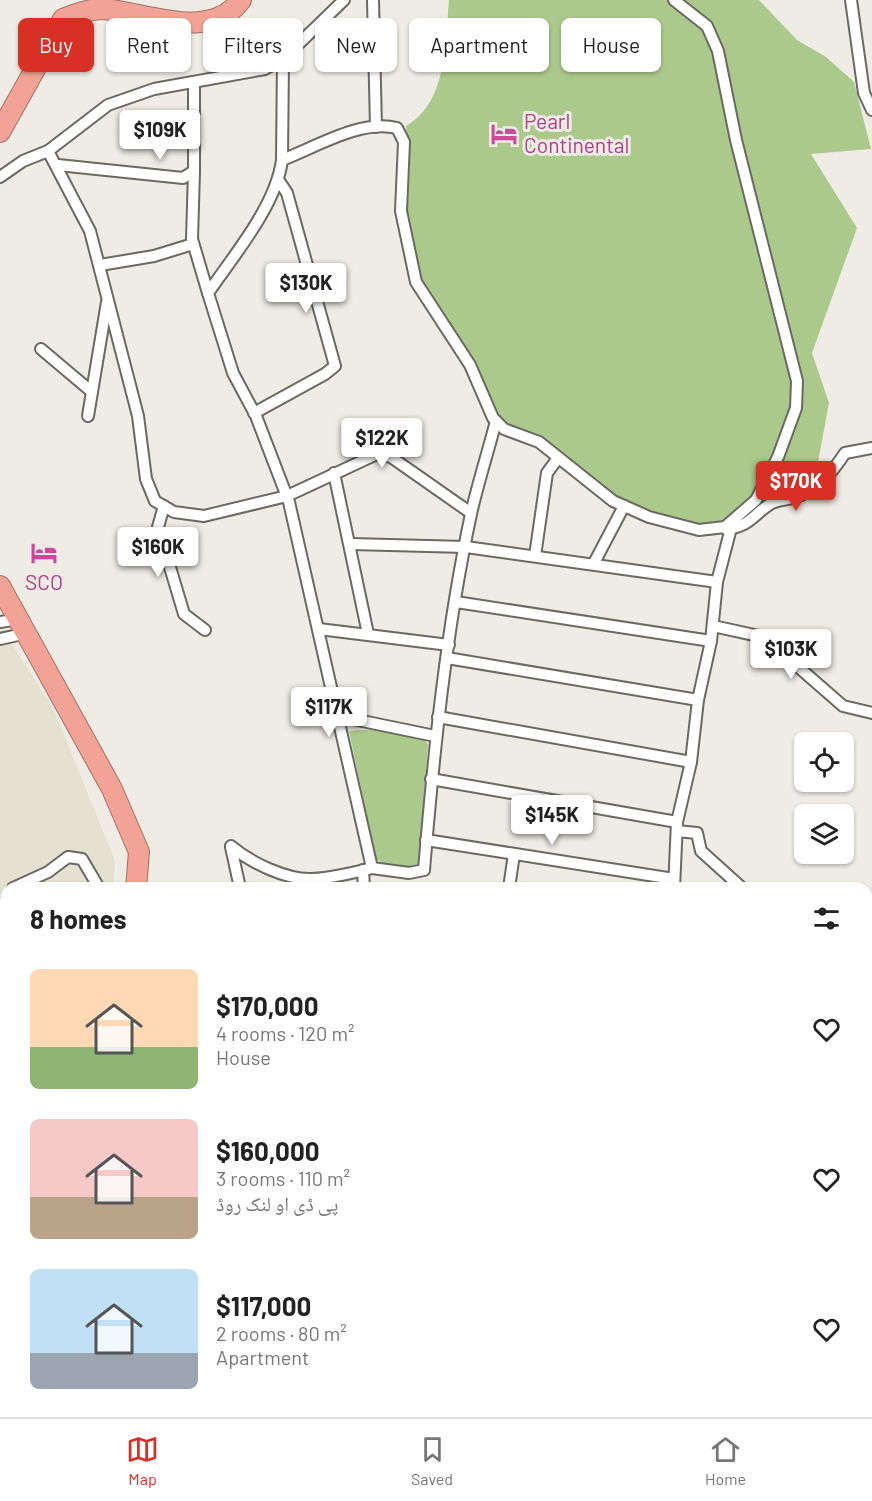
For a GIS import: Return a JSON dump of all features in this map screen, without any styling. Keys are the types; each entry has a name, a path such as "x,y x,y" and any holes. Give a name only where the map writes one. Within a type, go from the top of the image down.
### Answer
{"highway":[{"path":"0,132 63,19 82,11 103,9 174,21 202,22 223,16 241,0"},
{"path":"0,586 15,625 112,789 140,852 137,882"}],"street":[{"path":"303,40 344,0"},
{"path":"373,0 376,127"},
{"path":"674,0 707,26 718,51 736,140 797,381 796,408 778,457 756,500 725,526 711,529"},
{"path":"851,0 872,110"},
{"path":"0,177 23,161 48,151 108,105 154,89 249,72"},
{"path":"208,293 241,246 279,181 282,160 283,72"},
{"path":"194,82 193,244 233,373 254,413 286,496 338,716 368,869 365,882"},
{"path":"282,160 350,133 384,125 398,128 404,142 401,211 416,282 470,365 496,421 504,429 539,442 613,501 648,517 699,530 731,528 750,522 771,502 794,498 815,488 830,476 845,453 872,448"},
{"path":"48,151 58,165 90,231 138,416 146,479 155,501 174,512 204,516 286,496 377,454 391,457 471,513"},
{"path":"58,165 183,177 194,171"},
{"path":"254,413 326,374 334,366 287,193 279,181"},
{"path":"100,265 154,256 193,244"},
{"path":"88,416 108,296"},
{"path":"41,349 92,392"},
{"path":"239,882 231,846 240,854 279,872 310,879 368,869 409,873 424,870 435,736 449,645 471,513 496,421"},
{"path":"535,556 547,473 558,458"},
{"path":"334,472 351,543 368,634"},
{"path":"164,506 158,527 184,614 205,630"},
{"path":"594,564 624,506"},
{"path":"674,882 677,826 691,762 698,700 711,641 717,582 731,528"},
{"path":"351,543 466,547 717,582"},
{"path":"456,602 711,641"},
{"path":"0,639 15,625"},
{"path":"713,626 772,639 785,647 796,665 843,706 872,713"},
{"path":"319,629 449,645"},
{"path":"447,658 698,700"},
{"path":"338,716 435,736"},
{"path":"438,717 691,762"},
{"path":"431,779 677,826 698,833 701,851 735,882"},
{"path":"426,840 668,882"},
{"path":"510,882 514,854"},
{"path":"26,882 48,872 68,857 82,859 95,882"}],"shaded area":[{"path":"0,625 54,710 115,861 113,882 0,882"}],"green space":[{"path":"449,0 759,0 797,40 826,57 854,82 871,149 811,154 857,228 812,353 829,403 818,462 809,476 796,485 765,496 747,513 725,527 699,530 613,501 539,442 504,429 470,365 416,282 407,213 410,162 406,126 420,115 430,102 441,72 549,72 549,18 448,18"},
{"path":"390,728 422,738 428,744 419,864 408,867 392,866 376,859 349,731"}],"place":[{"name":"Pearl Continental","path":"504,134"},
{"name":"SCO","path":"44,553"}]}
